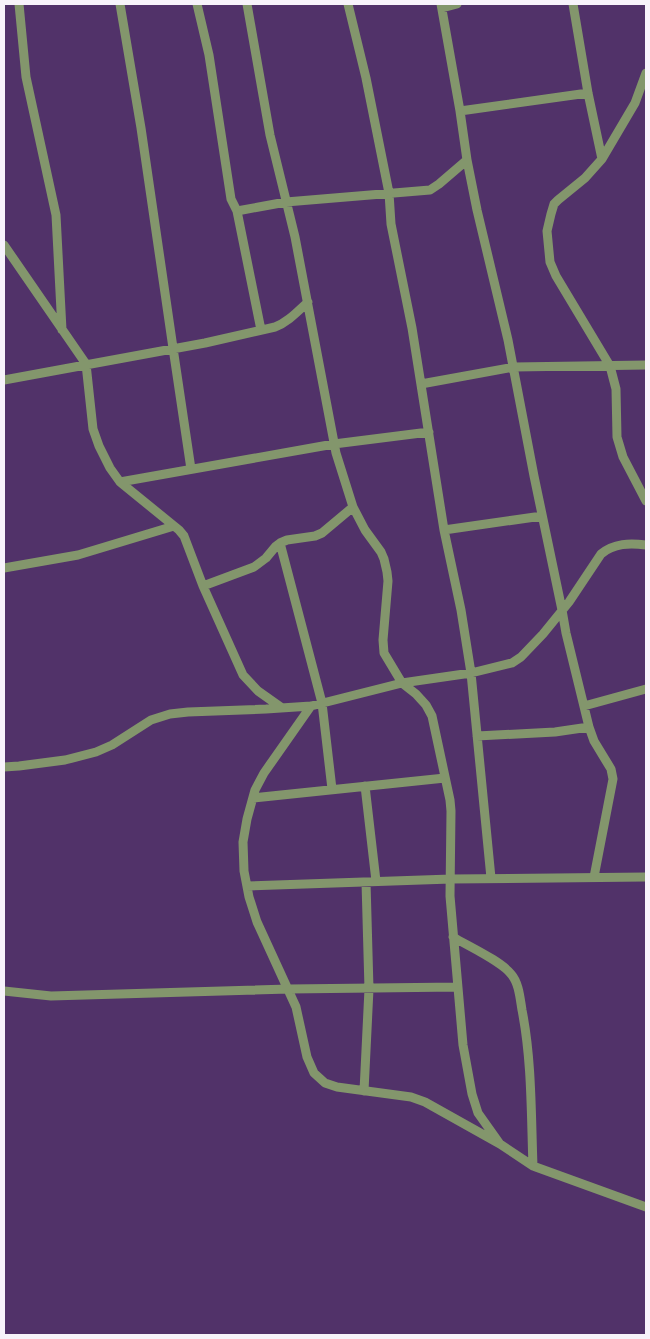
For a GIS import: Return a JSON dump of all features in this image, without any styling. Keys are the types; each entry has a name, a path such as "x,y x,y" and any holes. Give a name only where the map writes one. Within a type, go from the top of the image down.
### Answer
{"street":[{"path":"19,4 26,77 56,216 62,330"},
{"path":"120,4 141,128 191,469"},
{"path":"197,4 209,55 231,198 237,211 261,330"},
{"path":"247,4 270,135 295,237 336,453 353,507 365,530 381,552 388,572 383,640 384,653 402,683 416,694 426,705 432,716 451,811 450,896 463,1045 472,1094 478,1113 500,1144"},
{"path":"348,4 366,78 389,193 391,224 412,328 444,530 461,610 471,673 491,878"},
{"path":"457,4 442,6 476,210 514,367 566,633 589,727 594,741 611,769 613,779 594,877"},
{"path":"573,4 588,93 602,159"},
{"path":"646,73 635,103 602,159 585,178 554,204 548,231 550,262 556,276 610,366 616,389 617,436 622,458 646,501"},
{"path":"460,111 588,93"},
{"path":"237,211 286,202 421,191 434,188 467,160"},
{"path":"4,245 86,364 93,429 110,468 120,482 184,536 203,586 243,674 258,691 282,708"},
{"path":"4,380 261,330 283,324 308,302"},
{"path":"421,384 514,367 646,365"},
{"path":"120,482 334,444 429,432"},
{"path":"203,586 254,567 266,558 276,546 286,540 315,536 322,533 353,507"},
{"path":"444,530 542,516"},
{"path":"4,568 78,554 174,526"},
{"path":"280,543 322,703 332,790"},
{"path":"4,767 65,760 96,752 151,720 170,714 311,706 402,683 471,673 512,663 543,634 601,554 614,546 626,544 646,545"},
{"path":"584,706 646,690"},
{"path":"311,706 264,773 255,790 243,842 244,871 257,922 296,1007 307,1057 314,1073 325,1083 337,1087 411,1097 425,1102 500,1144 533,1166 646,1207"},
{"path":"477,736 555,732 589,727"},
{"path":"253,798 445,778"},
{"path":"365,786 376,881"},
{"path":"247,886 491,878 646,877"},
{"path":"364,1091 369,989 366,882"},
{"path":"453,937 502,966 512,974 519,989 529,1054 533,1166"},
{"path":"4,991 52,996 289,989 458,987"}]}
